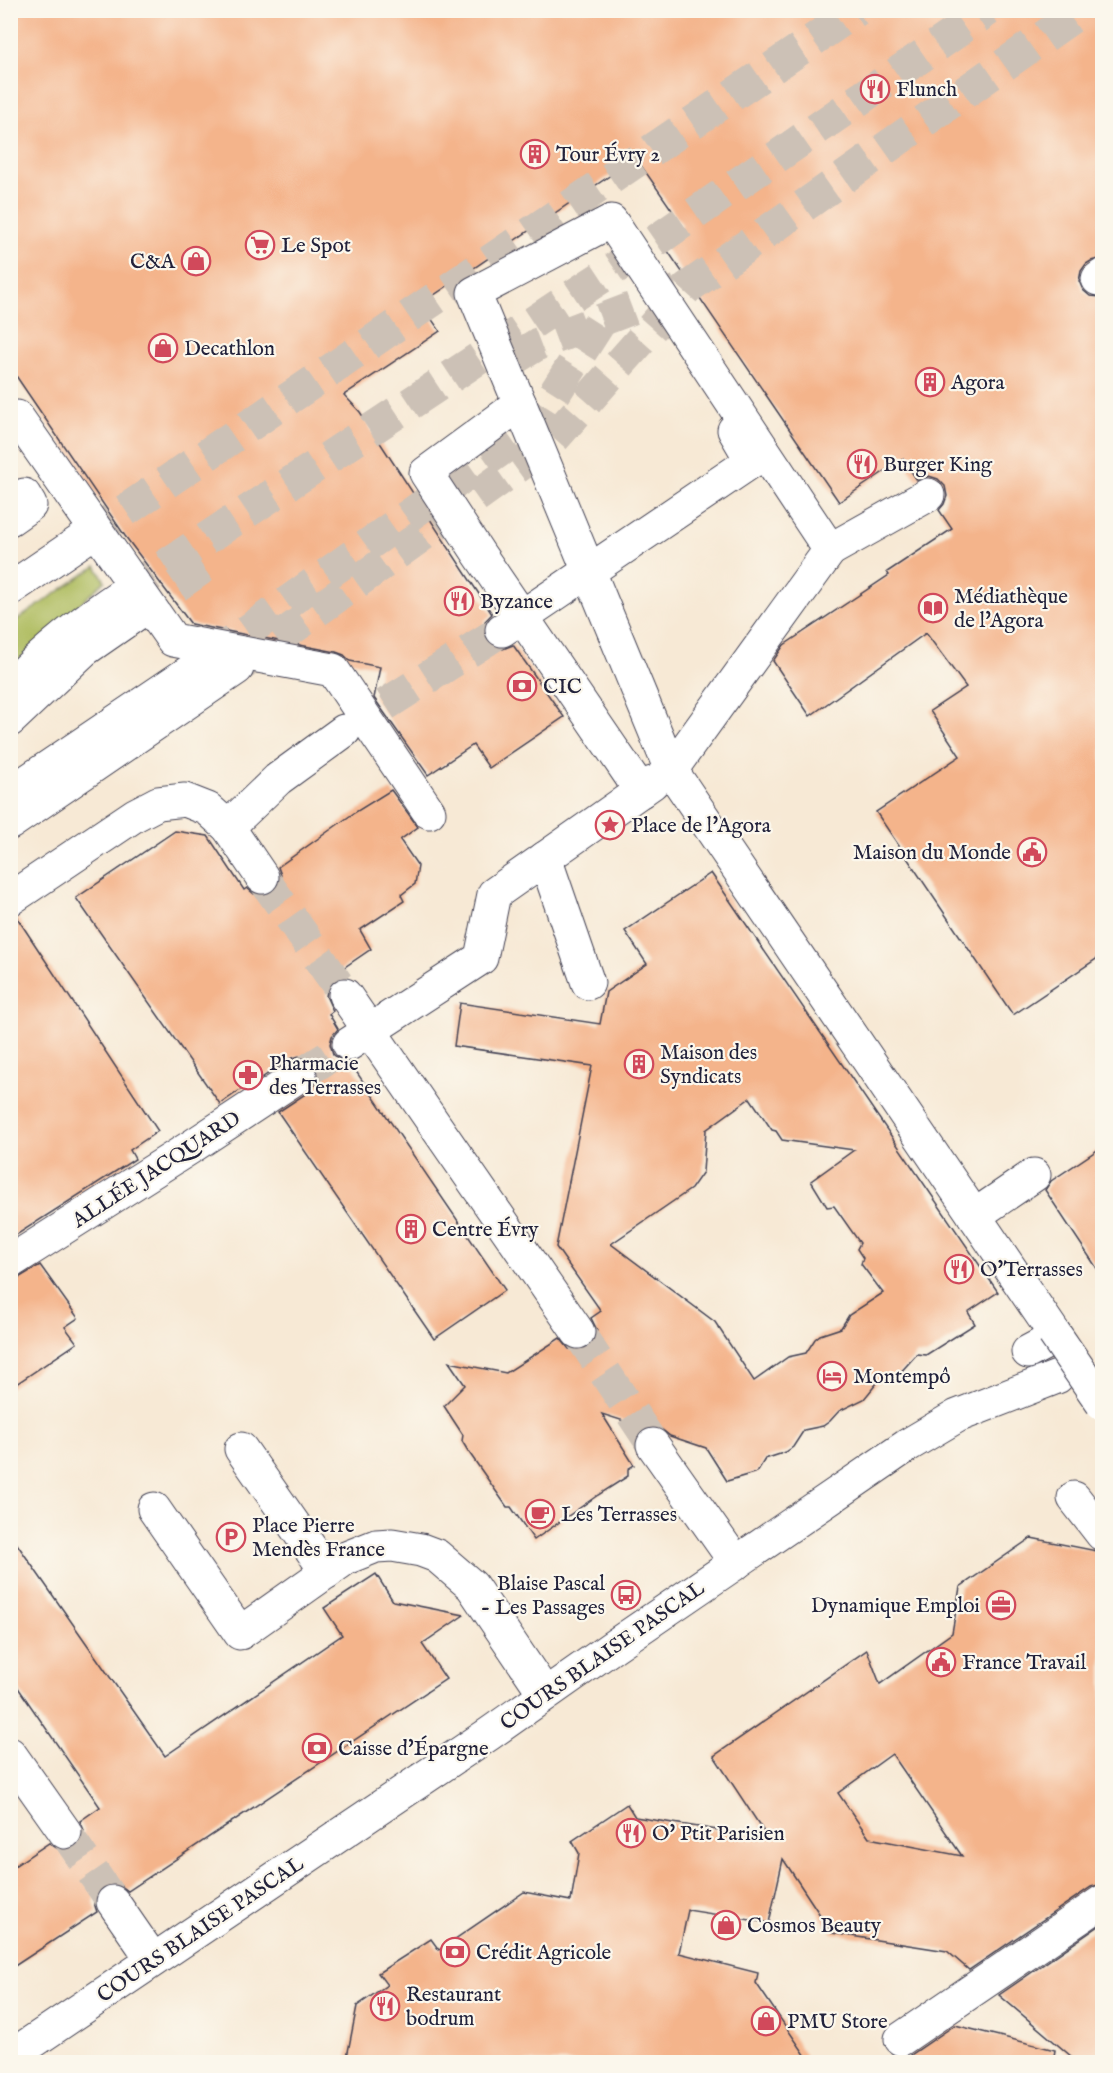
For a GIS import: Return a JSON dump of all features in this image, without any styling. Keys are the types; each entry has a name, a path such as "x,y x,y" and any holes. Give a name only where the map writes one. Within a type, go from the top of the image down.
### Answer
{"street":[{"path":"657,780 589,571 474,293 611,221 830,550"},
{"path":"520,405 426,473 512,623 657,780 974,1216 1046,1341 1102,1402"},
{"path":"512,623 752,461 719,405"},
{"path":"17,417 172,640 333,670 429,813"},
{"path":"359,1037 481,958 494,894 657,780 830,550 928,495"},
{"path":"10,589 85,538"},
{"path":"10,686 90,616 130,604 10,720"},
{"path":"10,794 222,664 10,823"},
{"path":"228,826 278,780 344,731"},
{"path":"10,899 135,815 158,803 184,800 208,809 228,826 262,877"},
{"path":"545,858 588,983"},
{"path":"345,995 359,1037 578,1332"},
{"name":"ALLÉE JACQUARD","path":"10,1262 300,1076"},
{"path":"974,1216 1034,1175"},
{"name":"COURS BLAISE PASCAL","path":"10,2057 489,1734 908,1445 957,1416 1057,1377"},
{"path":"653,1445 736,1563"},
{"path":"241,1449 327,1572"},
{"path":"1074,1498 1102,1534"},
{"path":"154,1509 240,1633 346,1558 376,1546 407,1546 437,1556 472,1586 545,1694"},
{"path":"10,1754 65,1832"},
{"path":"112,1902 153,1960"},
{"path":"902,2040 1102,1902"}],"green space":[{"path":"96,566 105,581 11,667 11,624"}],"building":[{"path":"10,10 1102,10 1102,258 1086,264 1081,271 1079,281 1083,290 1090,296 1102,297 1102,955 1013,1015 876,812 960,756 930,711 966,687 926,633 810,716 773,661 784,645 889,575 887,572 952,529 939,510 947,496 945,486 938,479 929,476 917,480 903,459 839,502 661,241 683,226 636,158 421,304 440,331 344,395 360,412 492,614 485,621 483,631 487,641 493,647 503,649 513,645 564,717 489,768 473,745 428,775 374,698 380,667 350,661 344,655 336,652 191,624 125,536 10,367"},
{"path":"391,790 418,827 400,840 418,866 415,884 401,895 404,901 360,930 371,949 339,971 342,977 334,980 328,986 326,996 333,1011 329,1014 338,1029 332,1036 330,1044 333,1054 341,1061 349,1063 355,1061 351,1064 505,1290 434,1339 278,1112 310,1091 316,1084 319,1074 315,1064 299,1056 290,1059 220,1104 76,898 175,831 208,836 244,890 247,888 254,894 264,896 273,892 279,885 281,875 278,867 354,813"},
{"path":"711,873 998,1292 968,1312 975,1324 926,1355 917,1354 898,1375 877,1383 864,1399 839,1411 823,1426 804,1430 793,1447 786,1452 765,1459 757,1472 727,1481 706,1448 670,1436 660,1428 652,1426 646,1428 602,1414 634,1465 628,1469 628,1476 534,1540 511,1507 507,1507 468,1451 462,1441 463,1435 444,1406 465,1385 449,1362 506,1373 560,1338 569,1349 579,1351 588,1348 595,1341 597,1330 591,1318 601,1311 556,1247 592,1066 454,1046 460,1003 600,1024 606,992 647,964 625,931","holes":["750,1098 772,1130 776,1131 782,1140 854,1150 811,1181 827,1207 834,1206 860,1243 857,1249 863,1258 861,1264 883,1293 849,1315 841,1328 820,1335 806,1353 788,1357 754,1381 715,1322 611,1244 691,1189 703,1172 706,1130"]},
{"path":"16,916 158,1131 130,1150 135,1159 10,1239 10,918"},
{"path":"1102,1147 1102,1276 1045,1190 1051,1181"},
{"path":"40,1265 78,1318 65,1327 77,1343 10,1388 10,1283"},
{"path":"10,1534 165,1756 342,1635 324,1608 376,1574 393,1601 464,1615 422,1644 446,1679 128,1891 120,1885 111,1883 103,1886 96,1895 94,1903 97,1912 10,1969 10,1869 49,1843 58,1849 67,1851 75,1848 82,1839 84,1830 80,1821 100,1807 10,1676"},
{"path":"1031,1538 1102,1552 1102,1884 1091,1887 969,1970 947,1951 832,1933 783,1859 769,1923 688,1910 679,1953 758,1973 756,1983 810,2062 346,2062 357,2006 387,1985 378,1973 431,1939 439,1950 524,1892 571,1901 579,1853 572,1841 627,1804 635,1817 768,1838 714,1756 867,1650 880,1684 952,1633 960,1587","holes":["892,1754 962,1856 869,1838 838,1793"]},
{"path":"1102,1924 1102,2062 1078,2062 999,1995"},
{"path":"955,2025 1055,2050 1053,2062 910,2062 911,2055"}],"tunnel":[{"path":"85,538 857,10"},
{"path":"124,593 647,247 988,10"},
{"path":"237,668 548,445 687,288 1082,10"},
{"path":"512,360 538,344 683,289"},
{"path":"207,660 534,426 605,314"},
{"path":"136,614 205,566"},
{"path":"344,731 502,630"},
{"path":"262,877 345,995"},
{"path":"300,1075 349,1044"},
{"path":"578,1332 653,1445"},
{"path":"65,1832 113,1902"}],"place":[{"name":"Flunch","path":"875,89"},
{"name":"Tour Évry 2","path":"535,154"},
{"name":"Le Spot","path":"260,245"},
{"name":"C&A","path":"196,261"},
{"name":"Decathlon","path":"163,348"},
{"name":"Agora","path":"930,382"},
{"name":"Burger King","path":"862,464"},
{"name":"Byzance","path":"459,601"},
{"name":"Médiathèque de l'Agora","path":"933,608"},
{"name":"CIC","path":"522,686"},
{"name":"Place de l'Agora","path":"610,825"},
{"name":"Maison du Monde","path":"1032,852"},
{"name":"Maison des Syndicats","path":"639,1064"},
{"name":"Pharmacie des Terrasses","path":"248,1075"},
{"name":"Centre Évry","path":"411,1229"},
{"name":"O'Terrasses","path":"959,1269"},
{"name":"Montempô","path":"832,1376"},
{"name":"Les Terrasses","path":"540,1514"},
{"name":"Place Pierre Mendès France","path":"231,1537"},
{"name":"Blaise Pascal - Les Passages","path":"626,1595"},
{"name":"Dynamique Emploi","path":"1001,1605"},
{"name":"France Travail","path":"941,1662"},
{"name":"Caisse d'Épargne","path":"317,1748"},
{"name":"O' Ptit Parisien","path":"631,1833"},
{"name":"Cosmos Beauty","path":"726,1925"},
{"name":"Crédit Agricole","path":"455,1952"},
{"name":"Restaurant bodrum","path":"385,2006"},
{"name":"PMU Store","path":"766,2021"}]}
